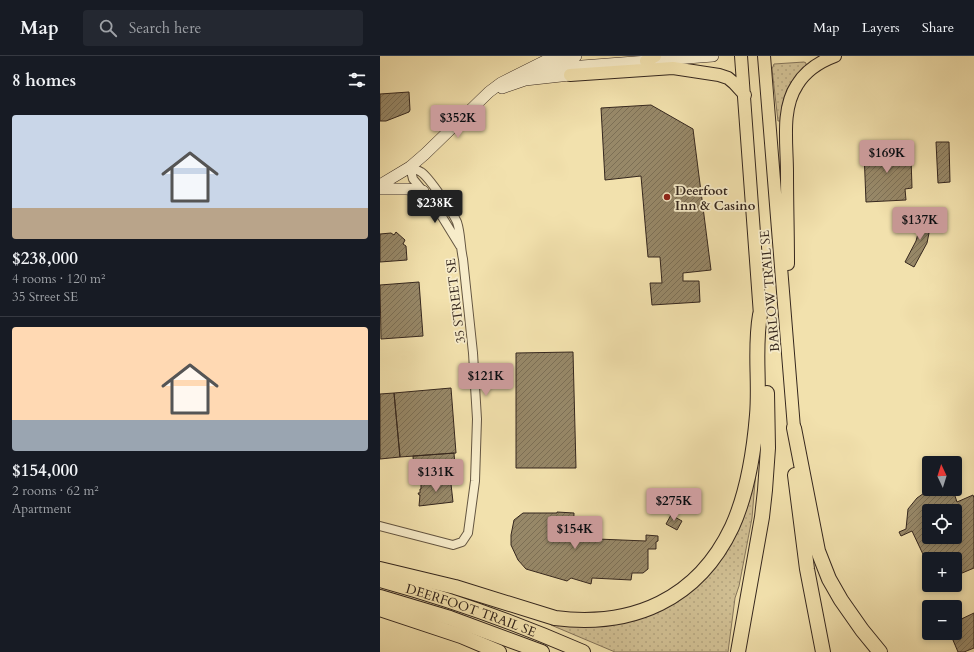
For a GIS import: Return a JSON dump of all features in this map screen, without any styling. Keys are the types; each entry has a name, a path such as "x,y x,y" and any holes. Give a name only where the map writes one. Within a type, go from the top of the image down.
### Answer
{"highway":[{"path":"380,568 455,587 555,618 570,620 601,620 630,615 671,598 704,570 722,545 732,527 738,511 749,469 758,414 757,334 760,315"},
{"path":"738,652 762,517 767,468 767,384 763,332 760,315"},
{"path":"794,428 795,475 808,575 823,652"},
{"path":"794,428 818,551 829,579 840,600 880,652"},
{"name":"DEERFOOT TRAIL SE","path":"380,580 428,593 487,614 583,652"},
{"name":"DEERFOOT TRAIL SE","path":"380,597 450,618 542,652"},
{"path":"380,609 461,636 499,652"}],"main road":[{"path":"380,185 410,167 488,92 515,75 545,61 576,56"},
{"path":"515,75 569,67 650,59 713,56"},
{"name":"BARLOW TRAIL SE","path":"741,56 760,315"},
{"name":"BARLOW TRAIL SE","path":"764,56 794,428"},
{"path":"783,282 788,268 788,106 796,85 807,72 822,60 835,56"},
{"path":"488,92 525,80 570,75 673,68 719,75 728,78 734,82 744,95"},
{"path":"380,189 407,189 424,192"}],"street":[{"name":"35 STREET SE","path":"410,167 413,179 436,207 460,247"},
{"name":"35 STREET SE","path":"380,526 453,545 462,542 468,533 475,481 477,420 473,353 459,232 456,221 447,205 422,173 410,167"}],"shaded area":[{"path":"806,63 806,67 781,121 778,121 772,69 774,64"},
{"path":"756,470 752,518 739,586 735,598 728,652 615,652 551,625 552,622 591,626 701,578"}],"building":[{"path":"409,92 409,112 386,121 380,121 380,94"},
{"path":"651,105 693,129 711,270 683,273 683,281 699,281 700,302 652,305 650,283 662,283 660,257 648,257 641,176 605,180 601,108"},
{"path":"936,142 949,142 950,182 938,183"},
{"path":"902,143 903,158 911,158 912,188 905,189 906,200 866,202 864,152 874,152 873,145"},
{"path":"923,215 932,218 927,243 914,267 905,262 916,241"},
{"path":"396,232 405,240 403,244 406,246 407,260 380,262 380,234 391,233 394,235"},
{"path":"419,282 423,336 381,339 380,285"},
{"path":"573,352 576,468 516,468 516,353"},
{"path":"451,388 456,453 400,457 394,393"},
{"path":"394,393 400,457 380,459 380,394"},
{"path":"454,453 456,480 415,483 413,456"},
{"path":"449,481 451,484 453,502 419,506 420,495 418,493 420,493 421,483"},
{"path":"922,494 922,496 955,496 957,502 973,495 974,568 962,573 962,552 922,552 912,531 901,536 899,532 906,529 908,509"},
{"path":"523,513 574,513 573,538 646,541 646,535 658,536 656,549 648,549 648,569 643,573 632,573 631,580 592,578 591,584 571,578 567,581 526,569 518,560 511,545 514,520"},
{"path":"671,515 682,521 677,530 666,524"},
{"path":"974,613 974,648 964,652 958,652 953,640 962,640 962,619"}],"place":[{"name":"Deerfoot Inn & Casino","path":"667,197"}]}
